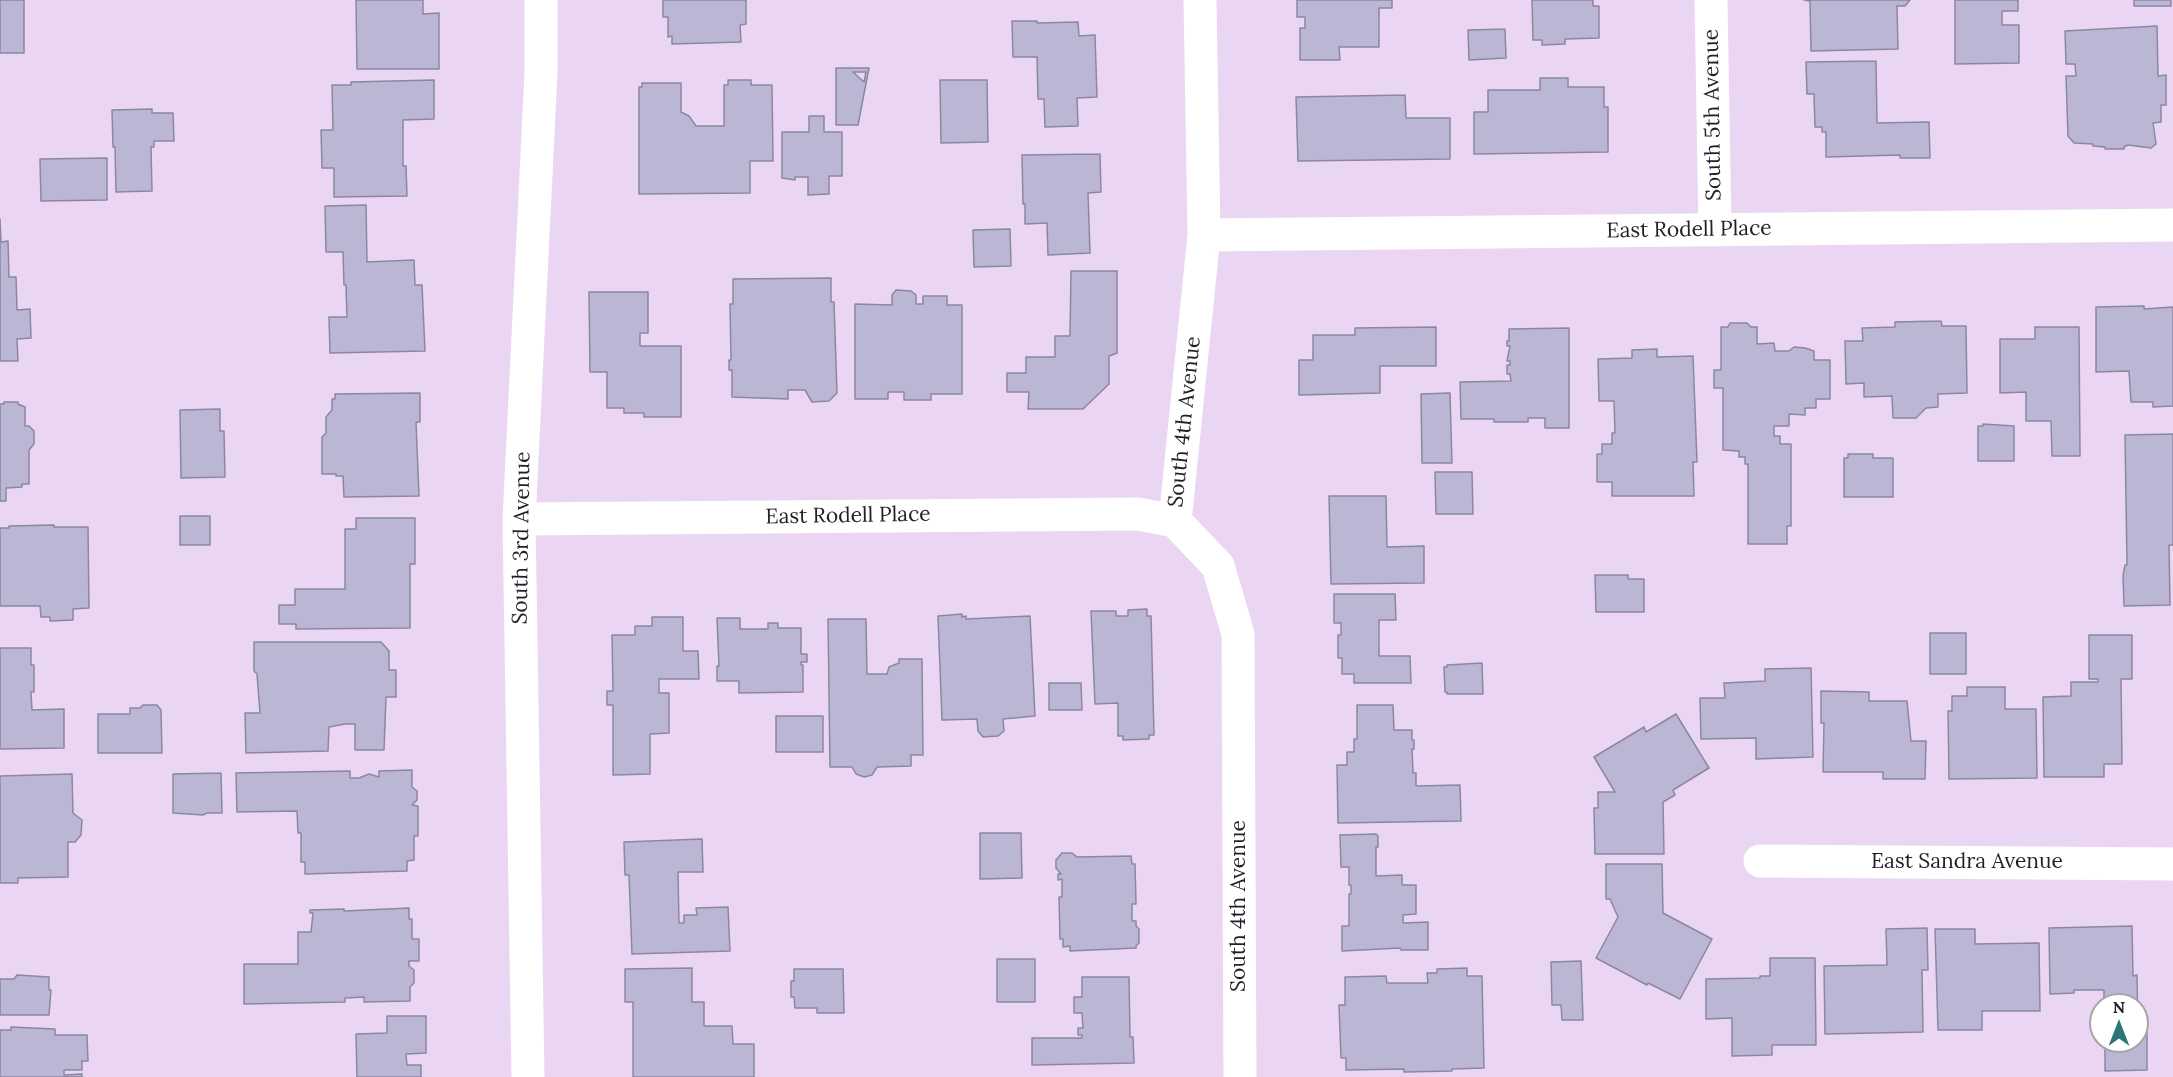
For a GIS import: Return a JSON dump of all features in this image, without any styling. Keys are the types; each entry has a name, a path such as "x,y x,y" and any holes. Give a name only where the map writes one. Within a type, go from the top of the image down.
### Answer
{"street":[{"name":"South 3rd Avenue","path":"528,1077 519,519 541,74 541,0"},
{"name":"South 4th Avenue","path":"1200,0 1204,236 1175,521 1218,566 1238,634 1240,1077"},
{"name":"South 5th Avenue","path":"1711,0 1716,230"},
{"name":"East Rodell Place","path":"1204,236 2173,225"},
{"name":"East Rodell Place","path":"519,519 1138,514 1175,521"},
{"name":"East Sandra Avenue","path":"1760,861 2173,864"}],"building":[{"path":"0,0 24,0 24,53 0,53"},
{"path":"356,0 423,0 423,14 439,13 439,69 357,69"},
{"path":"663,0 746,0 746,24 740,25 741,42 672,44 672,36 668,37 668,17 663,17"},
{"path":"1297,0 1392,0 1392,8 1379,8 1379,47 1339,47 1340,60 1300,60 1300,28 1305,28 1305,17 1297,17"},
{"path":"1532,0 1593,0 1593,6 1599,6 1599,38 1565,39 1565,44 1542,45 1542,40 1533,40"},
{"path":"1804,0 1910,0 1905,6 1897,6 1898,49 1811,51 1810,1"},
{"path":"1955,0 2018,0 2018,11 2002,11 2002,25 2019,25 2019,63 1955,64"},
{"path":"2134,0 2171,0 2171,6 2134,6"},
{"path":"1012,21 1078,22 1079,36 1095,35 1097,97 1077,98 1078,126 1045,127 1044,99 1038,99 1037,57 1013,57"},
{"path":"2157,26 2158,76 2166,75 2166,105 2161,105 2161,122 2153,123 2156,144 2151,148 2128,145 2124,149 2105,149 2105,147 2093,146 2093,144 2074,143 2068,136 2066,76 2076,76 2075,64 2066,64 2065,31"},
{"path":"1505,29 1506,58 1469,60 1468,30"},
{"path":"1876,61 1877,123 1929,122 1930,158 1900,158 1900,155 1826,157 1826,132 1822,132 1822,127 1815,127 1814,94 1807,94 1806,62"},
{"path":"836,68 869,68 858,125 836,125","holes":["853,72 866,72 864,82"]},
{"path":"1540,78 1568,78 1568,87 1604,87 1604,107 1608,107 1608,152 1474,154 1474,112 1488,112 1488,90 1540,90"},
{"path":"434,80 434,119 403,120 403,166 406,166 407,196 334,197 334,168 322,168 321,130 333,130 332,85 351,85 351,82"},
{"path":"728,80 751,80 751,85 772,85 773,161 750,161 750,193 639,194 639,87 642,87 642,83 681,83 681,112 689,116 696,126 724,126 724,85 728,85"},
{"path":"940,80 987,80 988,142 941,143"},
{"path":"1405,95 1406,118 1450,118 1450,159 1298,161 1296,97"},
{"path":"152,109 152,113 173,113 174,141 154,141 154,147 151,147 152,191 116,192 112,110"},
{"path":"809,116 824,116 824,132 842,132 842,176 829,176 829,194 808,195 808,177 795,177 795,180 782,178 782,132 809,132"},
{"path":"1100,154 1101,192 1088,193 1090,253 1048,255 1047,223 1025,224 1022,155"},
{"path":"107,158 107,200 41,201 40,159"},
{"path":"366,205 367,262 414,260 415,285 422,285 425,351 330,353 329,317 347,317 346,285 344,285 343,252 326,252 325,206"},
{"path":"0,219 1,242 8,241 9,277 16,277 17,310 30,309 31,338 17,339 18,361 0,361"},
{"path":"1010,229 1011,266 974,267 973,230"},
{"path":"1071,271 1117,271 1117,353 1109,356 1109,384 1083,409 1028,409 1029,392 1007,392 1007,373 1026,373 1026,357 1055,357 1055,336 1070,336"},
{"path":"831,278 837,393 829,401 812,402 805,390 788,390 788,399 732,397 732,370 729,370 729,360 731,360 730,304 733,304 733,279"},
{"path":"896,290 911,291 916,295 916,304 923,304 923,296 947,296 947,305 962,305 962,394 931,394 931,400 904,400 904,392 888,392 888,399 855,399 855,304 892,305 892,295"},
{"path":"589,292 648,292 648,333 640,333 640,346 681,346 681,417 644,417 644,413 624,413 624,408 607,408 607,372 590,372"},
{"path":"2144,306 2144,309 2173,307 2173,406 2153,407 2153,402 2131,402 2129,371 2096,372 2096,307"},
{"path":"1941,321 1942,326 1966,326 1967,393 1938,394 1938,407 1926,408 1916,418 1893,418 1892,396 1864,397 1864,383 1846,384 1845,341 1863,341 1862,328 1895,327 1895,322"},
{"path":"1730,323 1747,323 1751,327 1757,327 1757,344 1774,343 1775,351 1789,351 1794,347 1805,348 1814,351 1814,360 1830,360 1830,399 1816,399 1816,408 1805,408 1805,415 1789,414 1789,426 1774,426 1774,436 1780,436 1780,444 1791,444 1791,526 1787,526 1787,544 1748,544 1748,464 1745,464 1745,457 1739,457 1739,451 1723,450 1723,388 1714,388 1714,370 1721,370 1721,327 1728,327"},
{"path":"1436,327 1436,366 1380,366 1380,393 1299,395 1299,360 1313,360 1313,335 1355,335 1355,328"},
{"path":"2035,327 2079,327 2080,456 2052,456 2051,421 2026,421 2026,392 2000,393 2000,339 2035,339"},
{"path":"1569,328 1569,428 1545,428 1545,418 1528,418 1528,422 1461,419 1460,382 1511,381 1510,374 1507,374 1507,365 1510,365 1510,361 1507,361 1510,346 1507,346 1509,329"},
{"path":"1657,349 1657,357 1693,356 1697,462 1693,462 1694,496 1612,496 1612,482 1597,482 1597,454 1602,454 1602,444 1612,444 1612,433 1615,433 1614,401 1599,401 1598,359 1632,358 1632,350"},
{"path":"420,393 420,422 416,422 419,496 344,497 343,476 322,474 322,437 326,433 326,417 332,410 332,399 335,399 335,394"},
{"path":"1450,393 1452,463 1422,463 1421,394"},
{"path":"18,402 25,407 25,426 29,426 34,431 34,444 29,450 29,484 6,488 6,501 0,501 0,404"},
{"path":"220,409 220,431 224,431 225,477 181,478 180,410"},
{"path":"1983,424 2014,426 2014,461 1978,461 1978,426 1983,426"},
{"path":"2173,434 2173,545 2169,545 2170,605 2124,606 2123,576 2125,565 2127,565 2125,435"},
{"path":"1848,454 1873,454 1873,458 1893,458 1893,497 1844,497 1844,458 1848,458"},
{"path":"1435,472 1472,472 1473,514 1436,514"},
{"path":"1329,496 1386,496 1387,547 1424,546 1424,583 1331,584"},
{"path":"180,516 210,516 210,545 180,545"},
{"path":"356,518 415,518 415,564 410,564 410,628 296,629 296,624 279,624 279,605 295,605 295,589 345,589 345,529 356,529"},
{"path":"54,525 54,527 88,527 89,608 73,609 73,620 50,621 50,617 41,617 40,606 0,606 0,528"},
{"path":"1595,575 1628,575 1628,579 1644,579 1644,612 1596,612"},
{"path":"1334,594 1395,594 1396,620 1379,620 1379,656 1410,656 1411,683 1354,683 1354,674 1342,674 1342,658 1338,658 1338,635 1341,635 1341,623 1334,623"},
{"path":"1147,609 1147,616 1151,616 1154,735 1149,735 1149,739 1123,740 1123,736 1118,736 1118,703 1095,704 1091,611 1116,611 1116,616 1128,616 1128,610"},
{"path":"962,614 962,617 966,616 966,619 1030,616 1035,716 1003,719 1004,731 998,736 983,737 978,731 977,719 942,720 938,616"},
{"path":"652,617 683,617 683,651 698,651 699,679 659,679 659,693 669,693 669,733 650,734 650,774 613,775 613,705 607,705 607,691 613,691 612,635 635,635 635,626 652,626"},
{"path":"717,618 740,618 740,629 768,629 768,623 778,623 778,628 801,628 801,654 807,654 807,662 801,662 803,692 739,693 739,681 717,681 717,666 719,666"},
{"path":"828,619 866,619 867,674 887,674 889,667 899,663 899,659 922,659 923,755 911,755 911,766 877,767 872,775 864,777 856,774 852,767 830,767"},
{"path":"1930,633 1966,633 1966,674 1930,674"},
{"path":"2089,635 2132,635 2132,679 2121,679 2122,764 2104,764 2104,777 2044,777 2043,697 2071,696 2071,682 2098,682 2098,679 2089,679"},
{"path":"254,642 381,642 389,651 389,670 396,670 396,697 386,697 384,750 355,750 355,724 345,724 329,727 328,751 246,753 245,713 260,713 257,674 254,671"},
{"path":"0,648 31,648 31,665 34,665 32,710 64,709 64,748 0,749"},
{"path":"1482,663 1483,694 1447,694 1445,692 1444,667"},
{"path":"1811,668 1813,757 1756,759 1756,738 1701,739 1700,698 1725,698 1724,683 1765,681 1765,669"},
{"path":"1049,683 1081,683 1082,710 1049,710"},
{"path":"1967,687 2005,687 2005,709 2036,709 2037,778 1949,779 1948,711 1952,711 1952,696 1967,696"},
{"path":"1821,691 1869,692 1869,701 1907,701 1911,741 1926,741 1925,779 1883,779 1883,772 1823,772 1824,723 1821,723"},
{"path":"143,705 157,705 161,710 162,753 98,753 98,714 130,714 130,708 140,708"},
{"path":"1357,705 1393,705 1394,730 1412,730 1413,773 1416,773 1416,786 1460,785 1461,821 1338,823 1337,765 1347,765 1347,752 1354,752 1354,739 1357,739"},
{"path":"1676,714 1709,768 1673,790 1675,795 1663,802 1664,854 1595,854 1594,808 1598,808 1598,792 1615,792 1594,757 1644,727 1646,732"},
{"path":"776,716 823,716 823,752 776,752"},
{"path":"412,770 412,787 417,791 417,800 412,805 418,806 418,836 414,836 414,860 407,861 407,871 305,874 305,862 301,862 301,833 298,833 297,811 237,812 236,773 350,771 350,778 359,778 369,774 379,777 379,771"},
{"path":"221,773 222,813 203,815 173,813 173,774"},
{"path":"72,774 73,813 82,820 81,835 75,842 68,842 68,877 18,878 18,883 0,883 0,776"},
{"path":"980,833 1021,833 1022,878 980,879"},
{"path":"1376,834 1378,847 1376,847 1376,876 1402,875 1402,885 1416,885 1416,914 1403,915 1403,923 1428,922 1428,950 1401,950 1400,948 1342,951 1342,926 1349,926 1351,885 1349,885 1349,867 1341,867 1340,835"},
{"path":"702,839 703,872 678,872 679,923 684,923 684,915 697,915 696,908 728,907 730,951 632,954 629,875 625,875 624,842"},
{"path":"1062,853 1072,853 1077,857 1131,856 1132,864 1135,864 1136,904 1132,904 1132,921 1136,921 1139,929 1139,943 1136,948 1070,951 1070,946 1063,947 1063,939 1060,939 1059,897 1062,897 1062,879 1058,880 1058,874 1061,874 1056,868 1056,860"},
{"path":"1606,864 1662,864 1663,913 1712,939 1680,999 1648,983 1647,985 1596,958 1618,917 1610,899 1606,899"},
{"path":"409,908 409,919 412,919 412,939 419,939 419,961 409,961 409,966 414,970 410,1001 364,1002 364,997 345,998 345,1002 244,1004 244,964 298,964 298,932 311,932 313,913 310,913 310,910"},
{"path":"2132,926 2133,976 2137,975 2137,993 2074,990 2074,993 2050,994 2049,928"},
{"path":"1927,928 1928,970 1922,970 1923,1032 1825,1034 1824,966 1887,965 1886,929"},
{"path":"1935,929 1975,929 1975,944 2039,943 2040,1011 1982,1011 1982,1030 1938,1030"},
{"path":"1770,958 1815,958 1816,1045 1772,1045 1772,1055 1732,1056 1732,1018 1706,1019 1706,979 1770,976"},
{"path":"997,959 1035,959 1035,1002 997,1002"},
{"path":"1581,961 1583,1020 1562,1020 1561,1005 1552,1005 1551,962"},
{"path":"692,968 692,1002 704,1002 704,1026 732,1026 733,1044 754,1044 754,1077 633,1077 633,1002 625,1002 625,969"},
{"path":"1467,968 1467,976 1482,976 1484,1068 1404,1072 1404,1069 1346,1070 1346,1058 1341,1058 1339,1005 1345,1005 1345,977 1386,976 1387,983 1428,983 1427,973 1437,973 1437,969"},
{"path":"794,969 843,969 844,1013 817,1013 817,1008 795,1008 794,997 791,997"},
{"path":"17,975 49,977 49,990 51,990 49,1015 0,1015 0,979 14,979"},
{"path":"1082,977 1129,977 1130,1037 1133,1037 1134,1063 1032,1065 1032,1038 1082,1038 1082,1035 1078,1035 1078,1028 1083,1028 1082,1013 1074,1013 1074,997 1082,997"},
{"path":"387,1016 426,1016 426,1053 406,1054 407,1065 421,1065 421,1077 357,1077 356,1034 387,1033"},
{"path":"11,1027 55,1029 55,1035 87,1035 88,1061 82,1061 82,1070 64,1070 64,1075 82,1074 82,1077 0,1077 0,1030 11,1030"},
{"path":"2105,1053 2147,1053 2147,1070 2105,1071"}]}
